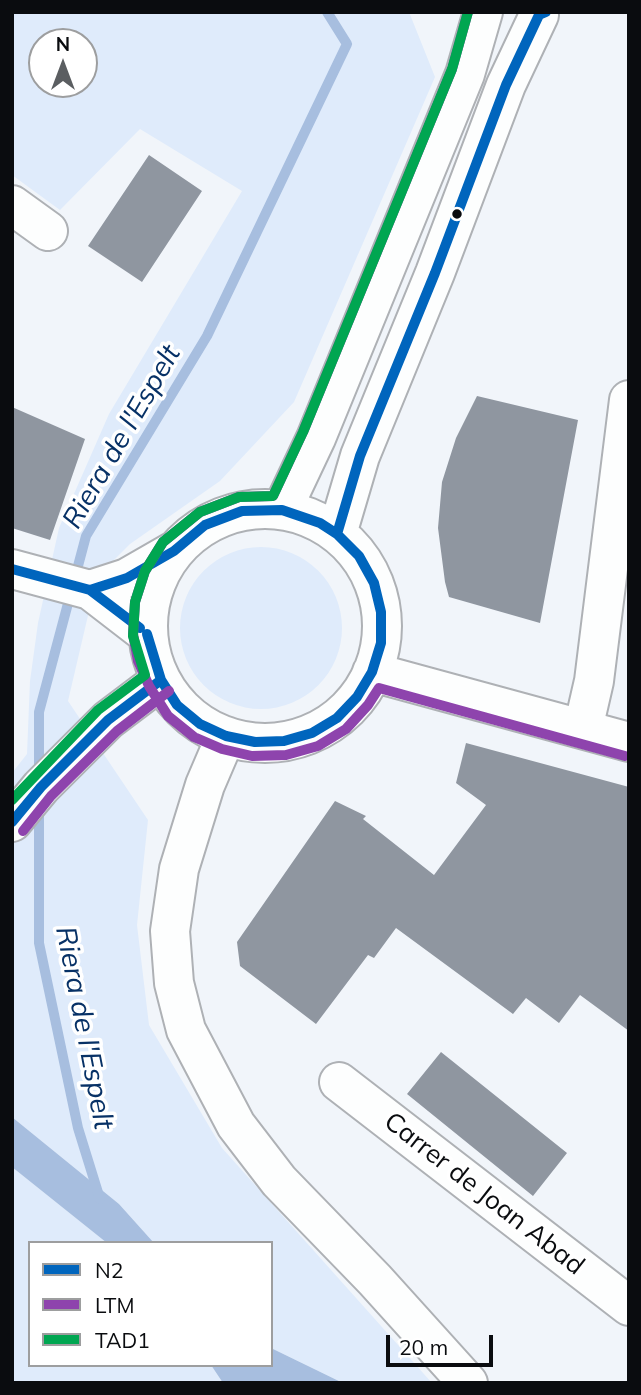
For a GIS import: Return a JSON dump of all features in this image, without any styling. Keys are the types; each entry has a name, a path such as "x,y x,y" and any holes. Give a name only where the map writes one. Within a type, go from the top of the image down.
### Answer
{"street":[{"path":"282,510 321,426 465,74 483,12"},
{"path":"337,534 360,456 435,273 506,86 530,13"},
{"path":"12,205 48,230"},
{"path":"583,729 594,681 629,400"},
{"path":"111,592 174,551 205,526 217,521 242,511 282,510 302,515 337,534 359,556 374,583 379,602 381,643 372,672 357,697 337,718 312,733 284,741 255,742 226,736 192,717 177,705 161,680 147,634 149,605 158,576 174,551"},
{"path":"29,574 111,592 147,634"},
{"path":"372,672 629,742"},
{"path":"12,822 41,788 108,720 161,680"},
{"path":"226,736 205,785 179,869 173,906 170,931 174,983 186,1030 236,1125 279,1181 375,1280 468,1383"},
{"name":"Carrer de Joan Abad","path":"340,1082 629,1306"}],"shaded area":[{"path":"12,12 409,12 435,77 294,402 220,481 130,544 97,577 68,701 148,820 137,925 149,1025 222,1148 432,1383 343,1383 273,1349 273,1241 152,1241 119,1204 12,1117 12,773 27,754 30,681 38,623 59,528 109,414 242,191 140,129 60,210 12,175"},
{"path":"261,547 292,553 318,571 336,597 342,628 336,659 318,685 292,703 261,709 230,703 204,685 186,659 180,628 186,597 204,571 230,553"},
{"path":"12,1167 104,1241 28,1241 28,1367 212,1367 223,1383 12,1383"}],"water":[{"path":"12,1117 119,1204 152,1241 104,1241 12,1167"},
{"path":"273,1349 343,1383 223,1383 212,1367 273,1367"}],"building":[{"path":"149,155 202,191 142,282 88,246"},
{"path":"477,396 578,420 540,623 449,597 438,528 442,482 456,438"},
{"path":"12,407 85,439 50,540 12,528"},
{"path":"466,743 629,787 629,1031 580,995 559,1023 526,998 513,1014 396,928 374,958 368,955 316,1024 240,966 237,942 335,801 366,816 363,819 434,875 486,805 456,783"},
{"path":"441,1052 567,1153 533,1196 407,1094"}],"waterway":[{"name":"Riera de l'Espelt","path":"39,776 39,712 86,536 207,336 347,44 327,12"},
{"name":"Riera de l'Espelt","path":"39,806 39,943 78,1128 100,1199"}],"transit line":[{"name":"LTM","path":"468,12 452,69 303,432 273,496 239,497 200,512 163,542 145,571 135,602 133,634 138,661 149,686 168,716 194,737 222,749 252,756 286,755 318,746 346,729 379,688 625,756"},
{"name":"TAD1","path":"12,800 98,710 145,675 133,636 135,602 145,571 163,542 200,512 239,497 273,496 303,432 452,69 468,12"},
{"name":"N2","path":"337,534 360,456 435,273 506,85 539,15 546,12"},
{"name":"N2","path":"90,590 127,578 174,551 205,525 242,511 282,510 320,523 337,534 359,556 374,583 381,612 381,643 372,672 357,697 337,718 312,733 284,741 255,742 226,736 200,724 177,705 161,680 147,634"},
{"name":"N2","path":"12,569 90,590 140,628"},
{"name":"N2","path":"12,822 41,787 108,720 161,680"},
{"name":"LTM","path":"23,831 51,796 117,731 169,691"}]}
